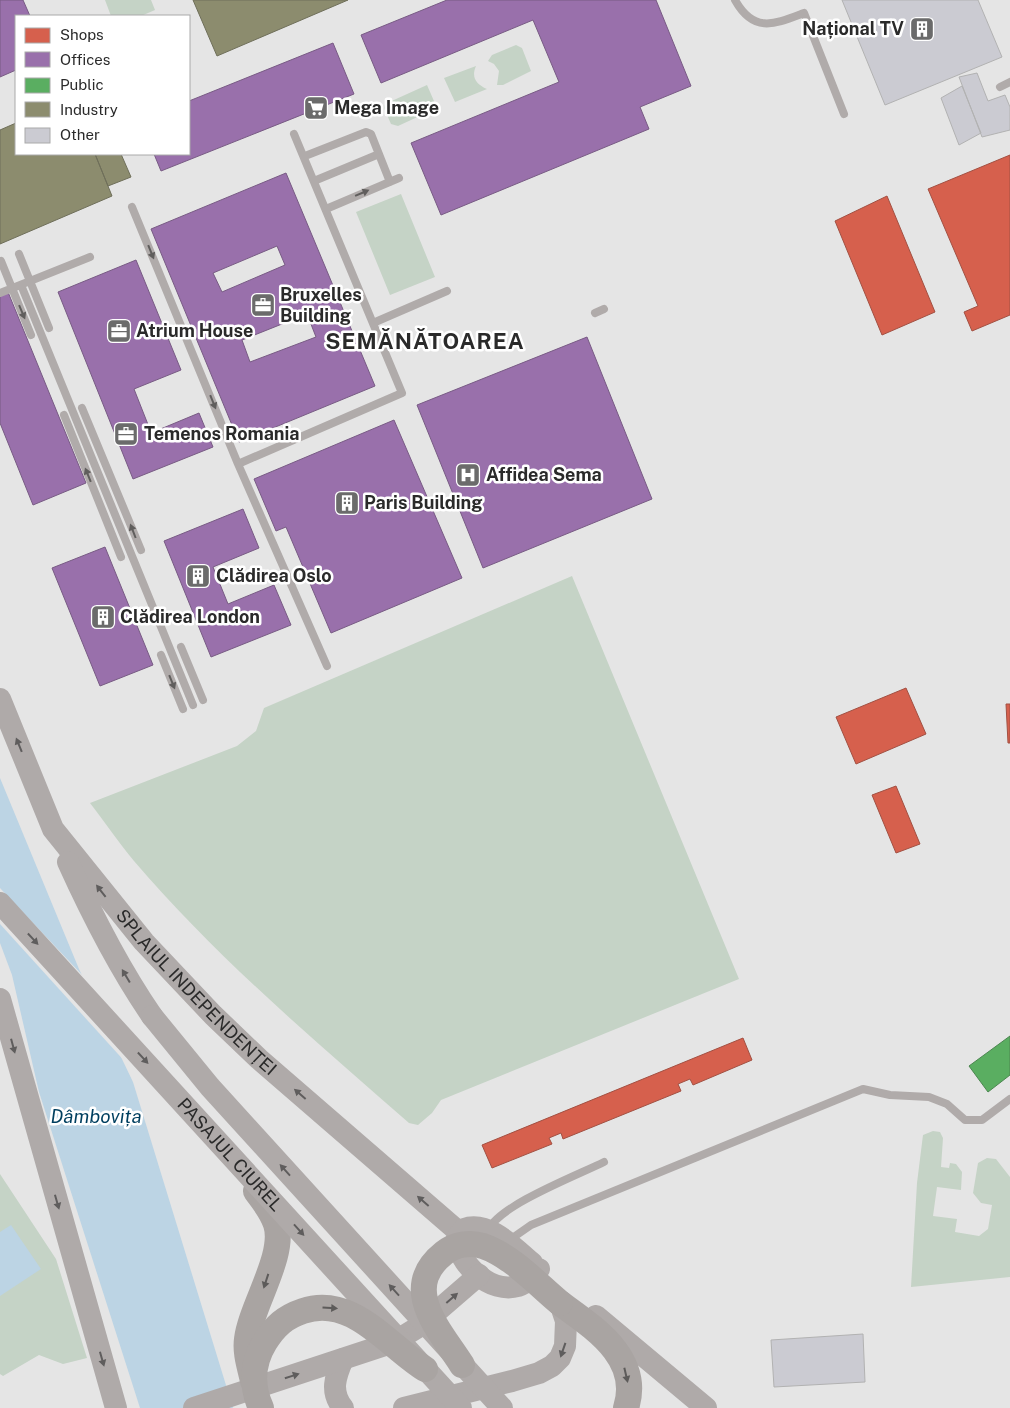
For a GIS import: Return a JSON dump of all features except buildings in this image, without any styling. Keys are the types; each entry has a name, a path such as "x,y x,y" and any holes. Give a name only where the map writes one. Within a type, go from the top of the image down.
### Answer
{"main road":[{"name":"SPLAIUL INDEPENDENȚEI","path":"0,699 53,829 144,942 213,1015 259,1059 460,1232"},
{"name":"PASAJUL CIUREL","path":"53,829 104,937 126,977 152,1016 210,1087 502,1408"},
{"name":"PASAJUL CIUREL","path":"0,903 461,1408"},
{"path":"0,999 116,1408"},
{"path":"235,1159 241,1172 273,1216 278,1234 275,1254 247,1336 248,1360 255,1393 261,1408"},
{"path":"539,1269 525,1283 511,1287 493,1284 479,1275 461,1254 457,1244 460,1232 474,1227 497,1236 539,1269 706,1408"},
{"path":"462,1365 428,1313 423,1300 423,1289 428,1271 433,1263 447,1250 465,1244 485,1247 509,1261 606,1338 619,1354 628,1380 626,1408"},
{"path":"194,1408 343,1360 403,1338 479,1275"},
{"path":"404,1408 530,1376 552,1366 560,1358 565,1346 566,1321 560,1302"},
{"path":"253,1381 259,1354 273,1330 292,1315 324,1307 338,1308 355,1315 406,1357 425,1369"},
{"path":"343,1360 336,1377 334,1390 343,1408"},
{"path":"681,1387 690,1408"}],"lane":[{"path":"735,0 750,17 762,23 773,25 804,13 844,114"},
{"path":"1000,87 1010,82"},
{"path":"305,156 362,132 371,134 390,182"},
{"path":"238,464 402,393 305,156 294,134"},
{"path":"314,181 379,154"},
{"path":"326,209 399,178"},
{"path":"132,207 238,464 327,666"},
{"path":"19,254 49,328"},
{"path":"0,294 90,257"},
{"path":"1,261 31,335"},
{"path":"21,285 193,705"},
{"path":"373,323 447,291"},
{"path":"594,313 604,309"},
{"path":"82,408 141,550"},
{"path":"64,415 121,556"},
{"path":"181,647 203,700"},
{"path":"161,655 183,709"},
{"path":"604,1162 509,1209 493,1221 497,1236 531,1225 863,1089 890,1095 929,1097 947,1104 966,1120 982,1120 1010,1099"}],"green space":[{"path":"105,0 151,0 155,10 143,15 111,15"},
{"path":"516,45 522,48 531,71 503,85 497,85 499,71 494,64 488,61 492,55"},
{"path":"476,66 474,77 480,85 487,89 455,102 444,78"},
{"path":"427,85 437,108 398,126 391,124 384,108 385,104"},
{"path":"401,194 435,277 390,295 356,212"},
{"path":"572,576 739,979 441,1100 432,1113 418,1125 409,1123 337,1061 198,931 122,847 90,803 237,746 256,731 264,708"},
{"path":"933,1131 940,1132 943,1138 941,1167 949,1168 950,1163 956,1164 962,1172 961,1190 937,1187 933,1216 957,1219 955,1232 979,1236 988,1229 992,1205 981,1203 973,1193 978,1163 987,1158 996,1159 1010,1177 1010,1277 911,1287 917,1183 923,1135"},
{"path":"0,1174 56,1259 87,1358 63,1364 39,1355 3,1376 0,1374"}],"water":[{"name":"Dâmbovița","path":"0,778 79,969 133,1082 233,1408 140,1408 39,1092 12,975 0,943"},
{"path":"11,1225 41,1269 0,1296 0,1232"}],"pier":[{"path":"0,888 86,979 128,1065 0,924"}],"place":[{"name":"Național TV","path":"922,29"},
{"name":"Mega Image","path":"316,108"},
{"name":"Bruxelles Building","path":"263,305"},
{"name":"Atrium House","path":"119,331"},
{"name":"Temenos Romania","path":"126,434"},
{"name":"Affidea Sema","path":"468,475"},
{"name":"Paris Building","path":"347,503"},
{"name":"Clădirea Oslo","path":"198,576"},
{"name":"Clădirea London","path":"103,617"}],"district":[{"name":"SEMĂNĂTOAREA","path":"425,341"}]}
